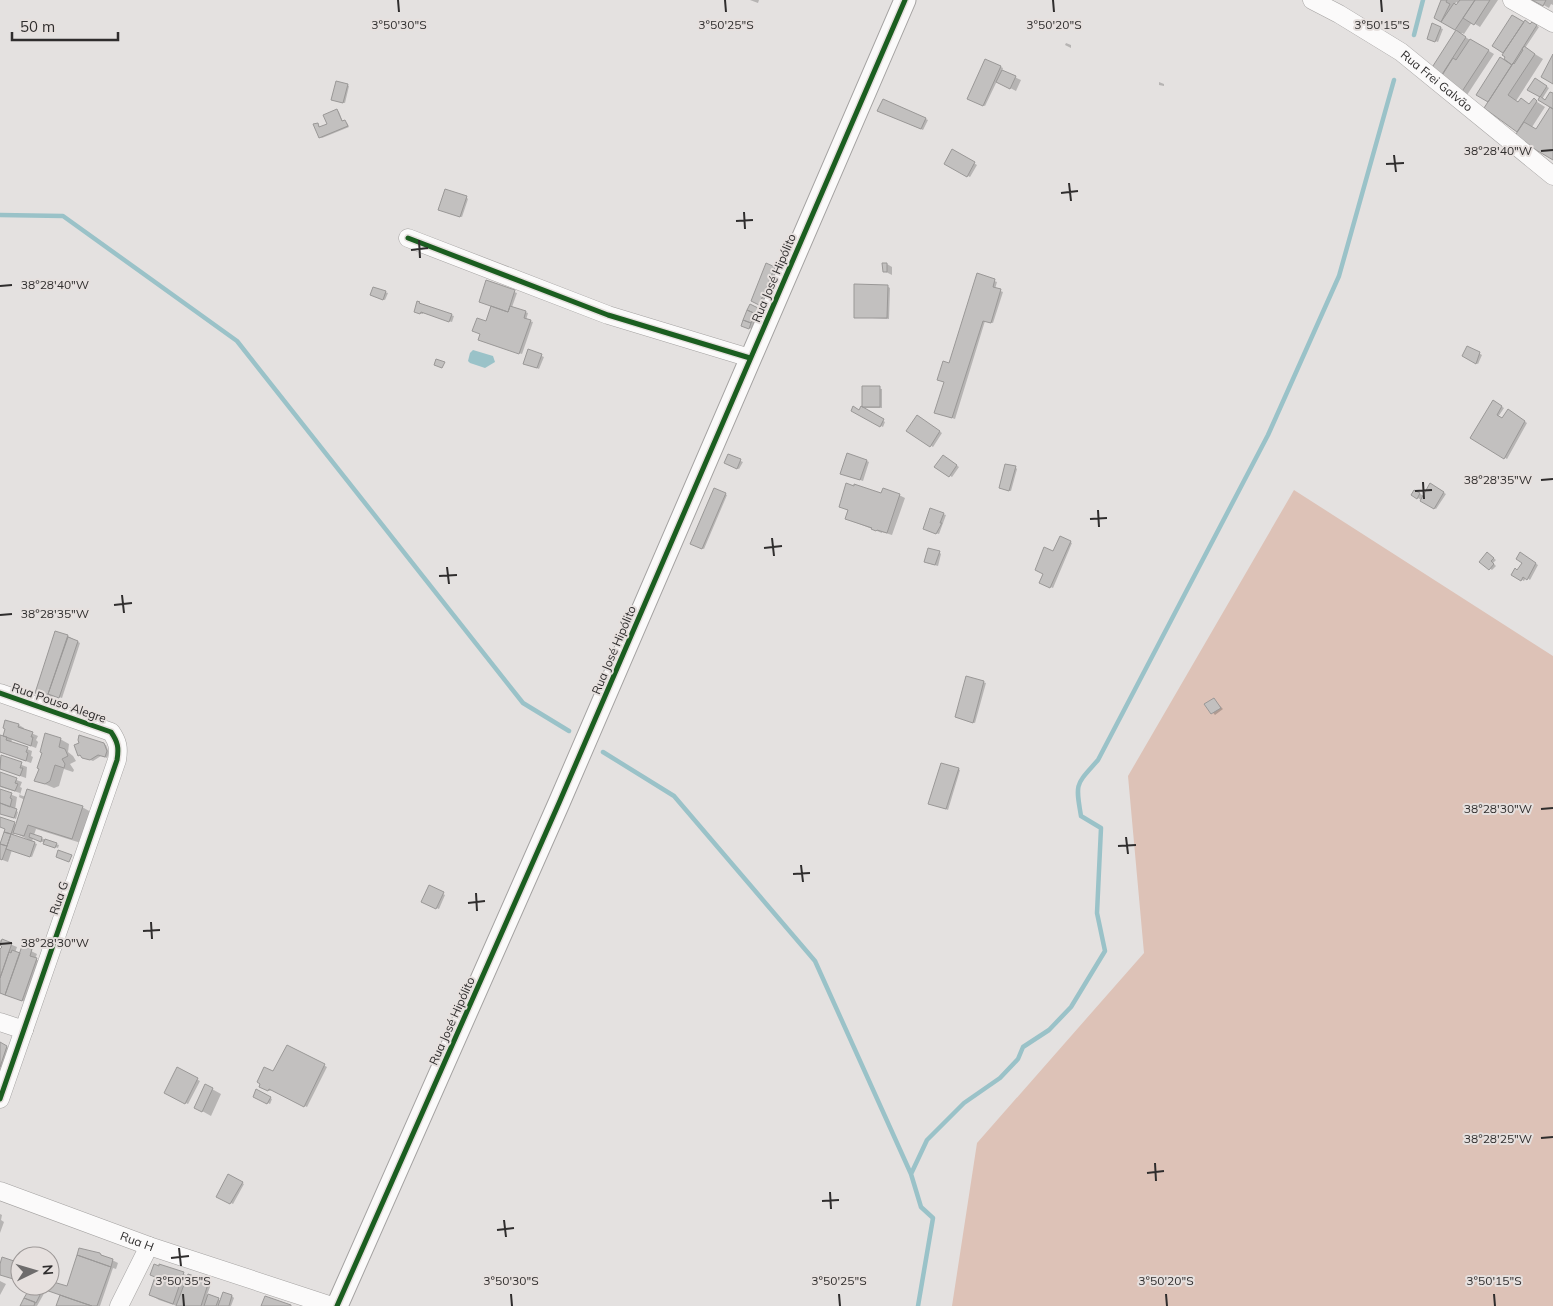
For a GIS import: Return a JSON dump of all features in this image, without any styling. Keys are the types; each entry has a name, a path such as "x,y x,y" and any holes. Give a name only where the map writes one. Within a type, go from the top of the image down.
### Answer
{"street":[{"name":"Rua José Hipólito","path":"337,1306 559,803 905,0"},
{"name":"Rua Frei Galvão","path":"1312,0 1339,14 1401,52 1553,176"},
{"path":"1512,0 1553,23"},
{"path":"408,238 608,315 750,358"},
{"name":"Rua Pouso Alegre","path":"0,693 111,732 118,743 117,760"},
{"name":"Rua G","path":"0,1099 117,760"},
{"path":"0,1022 24,1030"},
{"name":"Rua H","path":"0,1191 149,1246 332,1306"},
{"path":"119,1306 149,1246"}],"shaded area":[{"path":"1294,490 1553,656 1553,1306 952,1306 977,1143 1144,953 1128,776"}],"water":[{"path":"473,350 493,356 495,362 485,368 470,363 468,361"}],"building":[{"path":"1441,0 1447,0 1446,2 1450,4 1441,22 1434,18"},
{"path":"1460,0 1475,0 1455,30 1441,22 1454,3 1456,5"},
{"path":"1475,0 1490,0 1474,25 1463,18"},
{"path":"1532,0 1546,0 1543,6"},
{"path":"1512,15 1524,22 1503,53 1492,46"},
{"path":"1525,20 1530,24 1532,22 1537,25 1512,65 1502,55"},
{"path":"1432,23 1441,27 1435,42 1427,39"},
{"path":"1456,30 1466,37 1441,76 1431,69"},
{"path":"1470,39 1489,50 1461,93 1441,77 1453,58 1456,60"},
{"path":"1524,46 1535,54 1508,95 1518,102 1521,98 1529,104 1534,98 1537,101 1517,132 1484,108"},
{"path":"1553,54 1553,84 1541,77"},
{"path":"1500,57 1512,65 1488,102 1476,95"},
{"path":"985,59 1001,66 983,106 967,99"},
{"path":"1002,70 1016,76 1010,89 996,82"},
{"path":"1535,78 1547,86 1540,97 1527,90"},
{"path":"336,81 348,84 343,103 331,100"},
{"path":"1550,92 1553,93 1553,109 1538,100 1540,96 1545,100"},
{"path":"883,99 926,118 921,129 877,111"},
{"path":"1550,107 1553,109 1553,160 1514,137 1524,122 1536,129"},
{"path":"337,109 342,121 345,120 348,126 319,138 313,124 318,123 319,127 327,124 323,115"},
{"path":"952,149 975,162 967,177 944,164"},
{"path":"445,189 467,196 460,217 438,210"},
{"path":"766,263 775,267 759,305 751,301"},
{"path":"882,263 887,263 887,272 883,272"},
{"path":"977,273 995,279 993,287 1001,289 991,323 983,321 952,418 934,413 944,382 937,380 943,361 949,363"},
{"path":"486,280 515,290 508,312 479,302"},
{"path":"854,284 888,285 887,318 854,318"},
{"path":"373,287 386,291 383,300 370,295"},
{"path":"417,301 452,314 449,322 421,312 420,314 414,312"},
{"path":"750,304 758,308 756,314 747,310"},
{"path":"491,306 508,312 510,306 526,311 524,318 531,320 519,354 478,340 480,334 472,331 477,318 486,321"},
{"path":"747,310 756,314 751,323 743,320"},
{"path":"743,320 751,323 749,329 741,326"},
{"path":"1467,346 1480,352 1476,364 1462,356"},
{"path":"528,349 542,354 537,368 523,364"},
{"path":"436,359 445,362 442,368 434,365"},
{"path":"862,386 880,386 880,407 862,407"},
{"path":"1493,400 1502,406 1497,415 1502,418 1508,409 1525,421 1504,459 1470,438"},
{"path":"853,406 859,410 861,406 884,419 880,427 851,411"},
{"path":"917,415 940,431 930,447 906,431"},
{"path":"847,453 867,460 860,480 840,474"},
{"path":"728,454 741,459 737,469 724,463"},
{"path":"943,455 957,465 949,477 934,467"},
{"path":"1005,464 1016,466 1009,491 999,488"},
{"path":"846,483 881,493 883,488 900,494 887,533 876,531 845,519 848,510 839,507"},
{"path":"1430,483 1444,492 1434,509 1420,501"},
{"path":"714,488 726,493 702,549 690,544"},
{"path":"1414,490 1420,493 1417,499 1411,495"},
{"path":"930,508 944,513 940,523 942,523 936,534 923,529"},
{"path":"1060,536 1071,541 1050,588 1039,583 1043,574 1035,570 1044,547 1053,551"},
{"path":"928,548 940,551 935,565 924,562"},
{"path":"1487,552 1494,558 1491,561 1494,564 1489,570 1479,562"},
{"path":"1520,552 1536,563 1527,580 1523,577 1521,581 1511,575 1515,568 1517,570 1522,563 1516,559"},
{"path":"55,631 68,635 47,697 35,693"},
{"path":"68,637 78,641 59,698 48,694"},
{"path":"966,676 984,681 973,723 955,717"},
{"path":"1214,698 1221,708 1211,714 1204,704"},
{"path":"5,720 19,724 18,727 33,732 31,746 3,736"},
{"path":"45,733 61,738 59,747 65,749 68,756 62,759 65,764 64,768 55,765 50,781 45,784 34,781 39,769 37,768 42,753 40,752"},
{"path":"0,735 7,737 6,740 28,747 26,761 0,752"},
{"path":"79,735 104,743 107,751 105,757 98,755 90,760 82,758 80,755 78,756 74,745 79,743"},
{"path":"1,755 22,762 20,768 23,768 20,776 0,769"},
{"path":"941,763 959,768 946,809 928,804"},
{"path":"0,772 17,778 15,783 18,784 15,791 0,786"},
{"path":"0,789 12,793 10,807 0,803"},
{"path":"27,789 83,806 72,839 28,825 24,836 13,833"},
{"path":"0,803 17,809 14,818 0,814"},
{"path":"0,817 15,822 11,834 4,832 5,829 0,827"},
{"path":"4,832 11,834 7,846 0,844"},
{"path":"30,833 42,837 41,842 29,837"},
{"path":"11,834 35,842 30,857 6,849"},
{"path":"45,839 57,843 55,848 43,844"},
{"path":"0,844 7,846 2,860 0,859"},
{"path":"58,850 72,855 69,862 56,857"},
{"path":"429,885 444,892 436,909 421,902"},
{"path":"2,939 12,943 0,978 0,949 2,947 0,945"},
{"path":"22,946 32,949 30,956 37,958 22,1001 5,995"},
{"path":"12,950 20,953 5,995 0,993 0,978 9,952 11,953"},
{"path":"0,1042 7,1046 0,1067"},
{"path":"287,1045 325,1064 304,1107 269,1089 268,1091 259,1087 260,1084 257,1082 264,1067 273,1071"},
{"path":"177,1067 198,1078 185,1104 164,1093"},
{"path":"205,1084 213,1088 202,1112 194,1108"},
{"path":"256,1089 271,1097 267,1104 253,1097"},
{"path":"228,1174 243,1182 230,1204 216,1197"},
{"path":"79,1248 100,1253 113,1259 111,1267 77,1255"},
{"path":"77,1255 111,1267 97,1306 60,1295 60,1284 67,1286"},
{"path":"2,1257 10,1260 10,1278 0,1275"},
{"path":"154,1264 184,1272 173,1304 149,1295 155,1277 150,1275"},
{"path":"188,1274 209,1281 201,1306 176,1306"},
{"path":"223,1292 232,1295 229,1306 218,1306"},
{"path":"208,1294 219,1298 216,1306 204,1306"},
{"path":"60,1295 92,1306 56,1306"},
{"path":"25,1296 40,1296 36,1303 24,1298"},
{"path":"265,1296 291,1305 291,1306 261,1306"},
{"path":"24,1298 35,1302 34,1306 20,1306"}],"waterway":[{"path":"1414,35 1423,0"},
{"path":"911,1174 927,1140 964,1103 1000,1078 1018,1059 1023,1047 1049,1030 1071,1007 1105,951 1097,913 1101,828 1081,816 1078,796 1079,785 1098,760 1268,435 1339,276 1394,80"},
{"path":"0,215 63,216 237,341 523,703 569,731"},
{"path":"603,752 674,796 815,961 911,1174 921,1207 933,1218 918,1306"}],"cycle path":[{"path":"337,1306 559,803 905,0"},
{"path":"408,238 608,315 750,358"},
{"path":"0,693 111,732 117,742 118,752 117,760 0,1099"}]}
